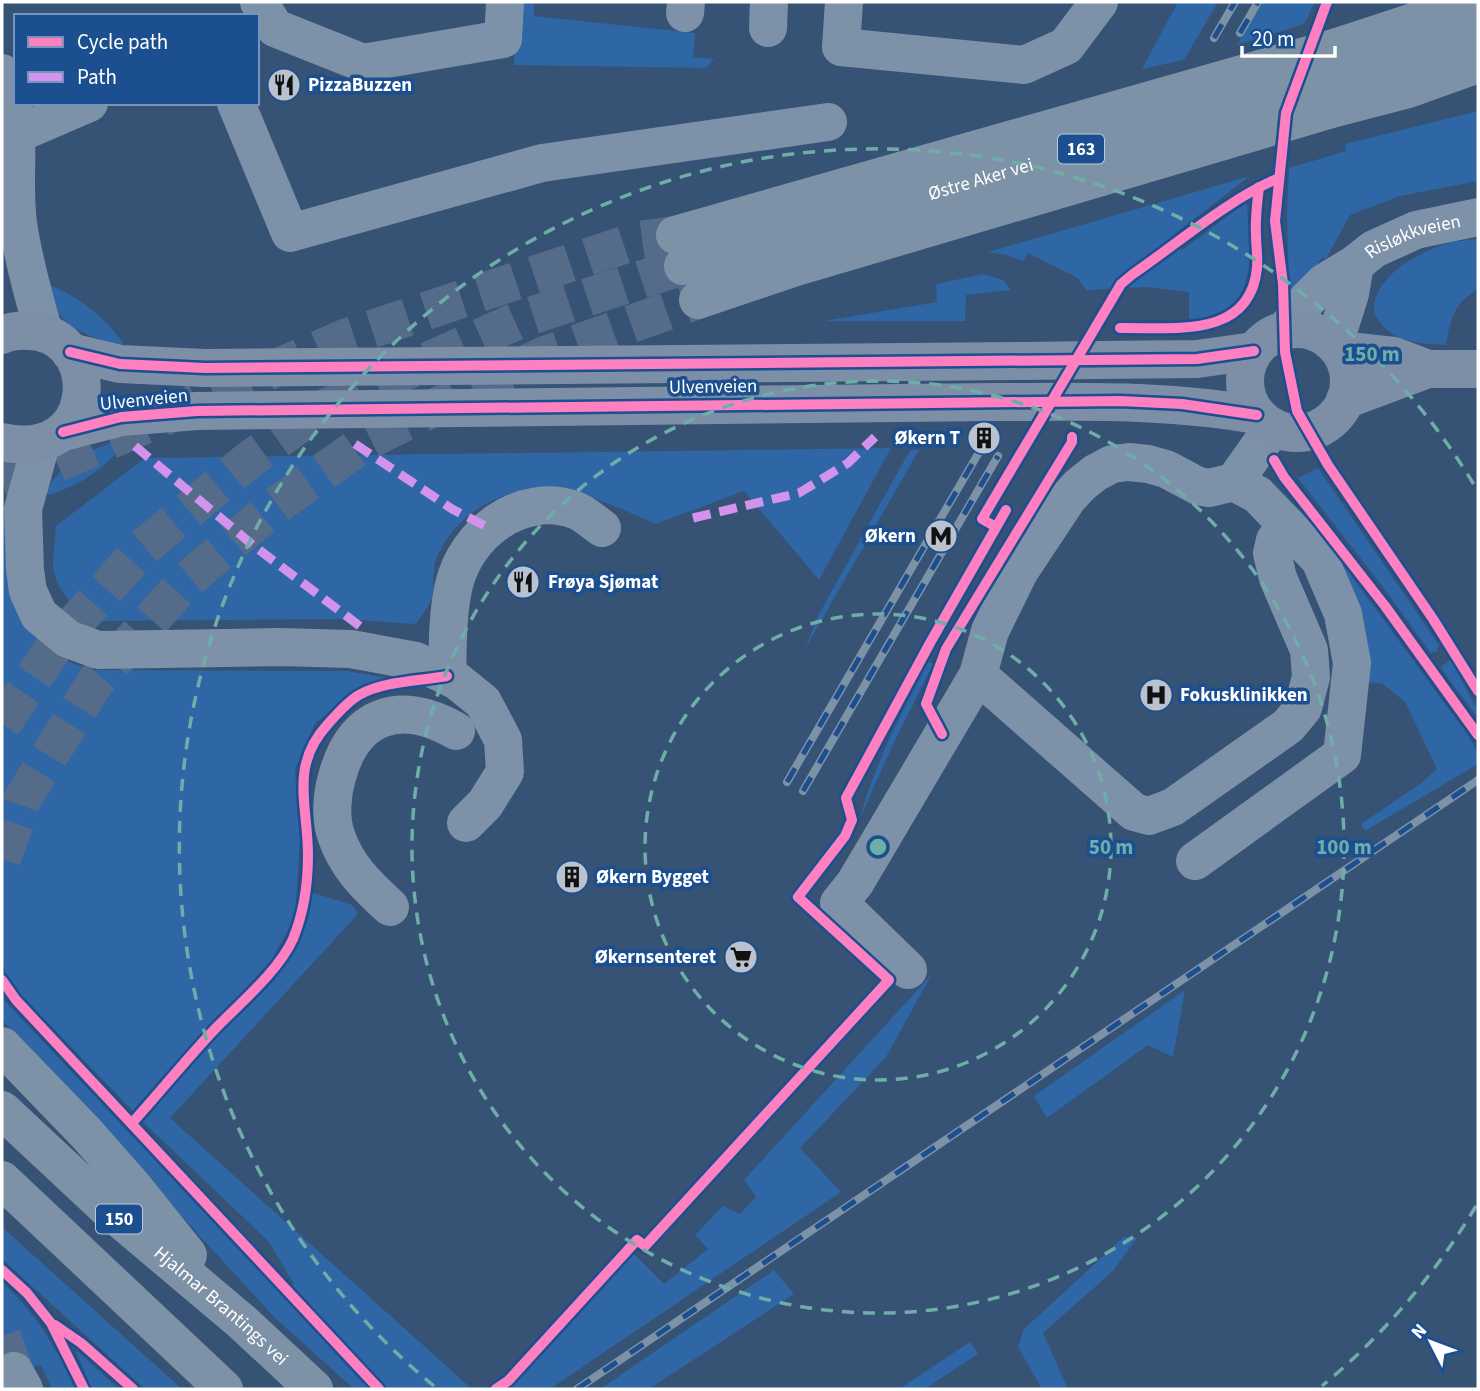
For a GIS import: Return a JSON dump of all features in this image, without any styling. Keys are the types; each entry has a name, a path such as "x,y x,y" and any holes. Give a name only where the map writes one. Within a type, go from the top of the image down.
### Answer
{"highway":[{"name":"163","path":"685,267 1337,47 1435,11 1474,2"},
{"name":"Østre Aker vei","path":"685,267 1349,72 1478,29"},
{"name":"Østre Aker vei","path":"685,267 796,267 1408,89 1478,64"},
{"path":"1408,89 1478,89"},
{"path":"2,1046 131,1184 242,1322"},
{"name":"Hjalmar Brantings vei","path":"2,1110 108,1209 242,1322 314,1389"},
{"name":"150","path":"2,1180 224,1389"}],"main road":[{"name":"Ulvenveien","path":"2,335 24,330 120,364 205,368 1197,359 1311,331 1336,347 1394,356 1428,369"},
{"path":"1265,421 1250,404 1245,386 1247,368 1269,341"},
{"name":"Ulvenveien","path":"52,438 74,418 81,402 82,384 79,367 57,343"},
{"path":"1336,347 1348,369 1349,385 1345,400"},
{"name":"Ulvenveien","path":"2,443 21,447 121,417 197,411 916,402 1182,404 1265,421 1286,432 1301,433 1328,423 1345,400 1428,369 1478,369"}],"street":[{"path":"263,7 275,28 363,63 503,39 505,2"},
{"path":"844,2 841,47 1024,65 1066,46 1099,2"},
{"path":"1066,46 1070,2"},
{"path":"2,73 12,104 17,134 18,222 2,281"},
{"path":"17,134 84,105"},
{"path":"237,105 290,233 542,163 828,122"},
{"name":"Risløkkveien","path":"1269,341 1325,282 1374,249 1416,230 1478,217"},
{"path":"18,222 57,343"},
{"name":"Risløkkveien","path":"1336,347 1355,264"},
{"path":"1234,482 1265,421"},
{"path":"52,438 23,509 28,591 39,615 68,639 98,650 279,647 351,649 416,661 447,676 483,702 503,740 505,772 485,804 466,823"},
{"path":"2,443 12,488 23,509"},
{"path":"919,963 839,903 855,883 978,674 990,631 1019,572 1068,498 1095,473 1112,464 1148,464 1166,469 1198,486 1209,488 1234,482 1258,495 1320,560 1343,614 1352,663 1342,755 1195,861"},
{"path":"447,676 449,615 454,583 468,553 484,532 503,518 526,507 554,505 577,511 602,528"},
{"path":"978,674 1134,812 1149,816 1173,807 1288,726 1303,708 1311,677 1309,650 1278,578 1272,553 1275,540 1287,525"},
{"path":"390,907 350,867 335,833 333,792 343,754 362,728 390,715 435,719 456,731"}],"shaded area":[{"path":"516,2 534,2 534,16 695,33 693,57 714,59 706,68 514,65"},
{"path":"1178,2 1218,2 1184,60 1142,69"},
{"path":"1263,2 1315,2 1304,24 1237,45"},
{"path":"1478,111 1478,181 1400,196 1350,215 1326,259 1323,257 1302,283 1289,292 1289,168 1346,151 1345,144"},
{"path":"1250,176 1173,235 1182,250 1247,202 1249,266 1246,281 1230,306 1213,315 1189,320 1189,292 1146,287 1086,290 1078,278 1028,253 1023,261 988,252"},
{"path":"1478,239 1478,289 1458,306 1446,345 1405,340 1380,323 1374,313 1375,300 1388,278 1398,269 1421,254 1445,244"},
{"path":"983,274 1003,280 1011,290 966,295 965,321 824,321 937,302 936,284"},
{"path":"46,283 89,307 107,323 123,343 121,345 102,340 73,327 52,304"},
{"path":"122,439 125,441 118,451 92,475 49,495 45,492 69,463 97,448"},
{"path":"891,448 819,580 744,491 656,524 571,492 540,489 503,496 470,514 445,542 435,563 431,600 416,624 340,619 103,621 85,613 70,601 58,585 53,566 56,526 145,458"},
{"path":"910,450 919,450 805,649 818,616"},
{"path":"1318,468 1439,645 1437,651 1431,653 1298,478"},
{"path":"2,515 7,515 18,611 44,645 69,662 94,670 347,671 392,679 353,695 316,722 295,770 300,838 295,918 271,961 133,1111 23,997 6,974 2,960"},
{"path":"1345,567 1467,734 1478,753 1478,764 1365,831 1361,824 1420,784 1437,769 1405,702 1383,684 1360,681 1337,574"},
{"path":"1451,660 1478,711 1478,718 1440,667"},
{"path":"929,661 933,664 860,818 881,757"},
{"path":"311,892 352,905 358,914 170,1118 472,1389 386,1389 289,1288 294,1284 269,1242 143,1122 202,1051 280,969 294,949"},
{"path":"932,974 886,1057 800,1148 841,1192 550,1389 500,1389 631,1251 664,1284 708,1249 695,1235 723,1206 740,1214 756,1197 744,1180"},
{"path":"1185,990 1173,1057 1148,1045 1047,1118 1034,1096"},
{"path":"2,998 371,1389 354,1389 275,1318 2,1020"},
{"path":"2,1227 182,1389 145,1389 2,1259"},
{"path":"1124,1237 1137,1238 1113,1271 1043,1333 1068,1389 1042,1389 1018,1347 1024,1329"},
{"path":"774,1270 794,1294 649,1389 600,1389"},
{"path":"2,1282 44,1331 75,1389 52,1389 41,1365 2,1374"},
{"path":"970,1342 978,1354 925,1389 899,1389"},
{"path":"77,1351 119,1389 92,1389"}],"tunnel":[{"path":"2,477 46,468 345,338 639,240 675,235"},
{"path":"2,724 59,640 144,547 249,460 318,411 521,319 683,266"},
{"path":"2,859 23,798 96,681 186,581 274,507 365,442 431,409 545,355 698,300"},
{"path":"2,1336 14,1371"}],"railway":[{"path":"1214,38 1235,2"},
{"path":"1240,33 1258,2"},
{"path":"787,782 978,454"},
{"path":"803,791 998,456"},
{"path":"577,1389 1478,780"}],"marked path":[{"path":"693,518 799,493 848,463 875,437"},
{"path":"355,444 452,509 489,528"},
{"path":"135,446 254,546 361,627"}],"cycle path":[{"path":"1327,2 1286,113 1275,221 1283,284 1285,352 1297,411 1328,465 1433,619 1478,691"},
{"path":"996,527 982,519 1121,284 1223,209 1279,178"},
{"path":"1120,328 1184,328 1205,325 1240,308 1251,291 1257,268 1256,223 1259,187"},
{"path":"70,352 120,364 205,368 1197,359 1254,351"},
{"path":"63,432 121,417 197,411 1120,401 1182,404 1257,415"},
{"path":"942,734 926,704 946,649 1072,442 1072,437"},
{"path":"1274,460 1284,477 1385,606 1478,735"},
{"path":"496,1389 508,1381 637,1240 645,1246 889,980 798,897 845,836 852,820 846,798 1006,510"},
{"path":"132,1123 213,1031 278,964 293,939 303,908 307,877 303,786 308,755 316,740 350,701 369,690 447,676"},
{"path":"2,980 16,1000 379,1389"},
{"path":"2,1270 27,1293 51,1323 84,1389"},
{"path":"55,1325 81,1343 133,1389"}],"place":[{"name":"PizzaBuzzen","path":"284,85"},
{"name":"Økern T","path":"984,438"},
{"name":"Økern","path":"941,536"},
{"name":"Frøya Sjømat","path":"523,582"},
{"name":"Fokusklinikken","path":"1156,695"},
{"name":"Økern Bygget","path":"572,877"},
{"name":"Økernsenteret","path":"741,957"}]}
